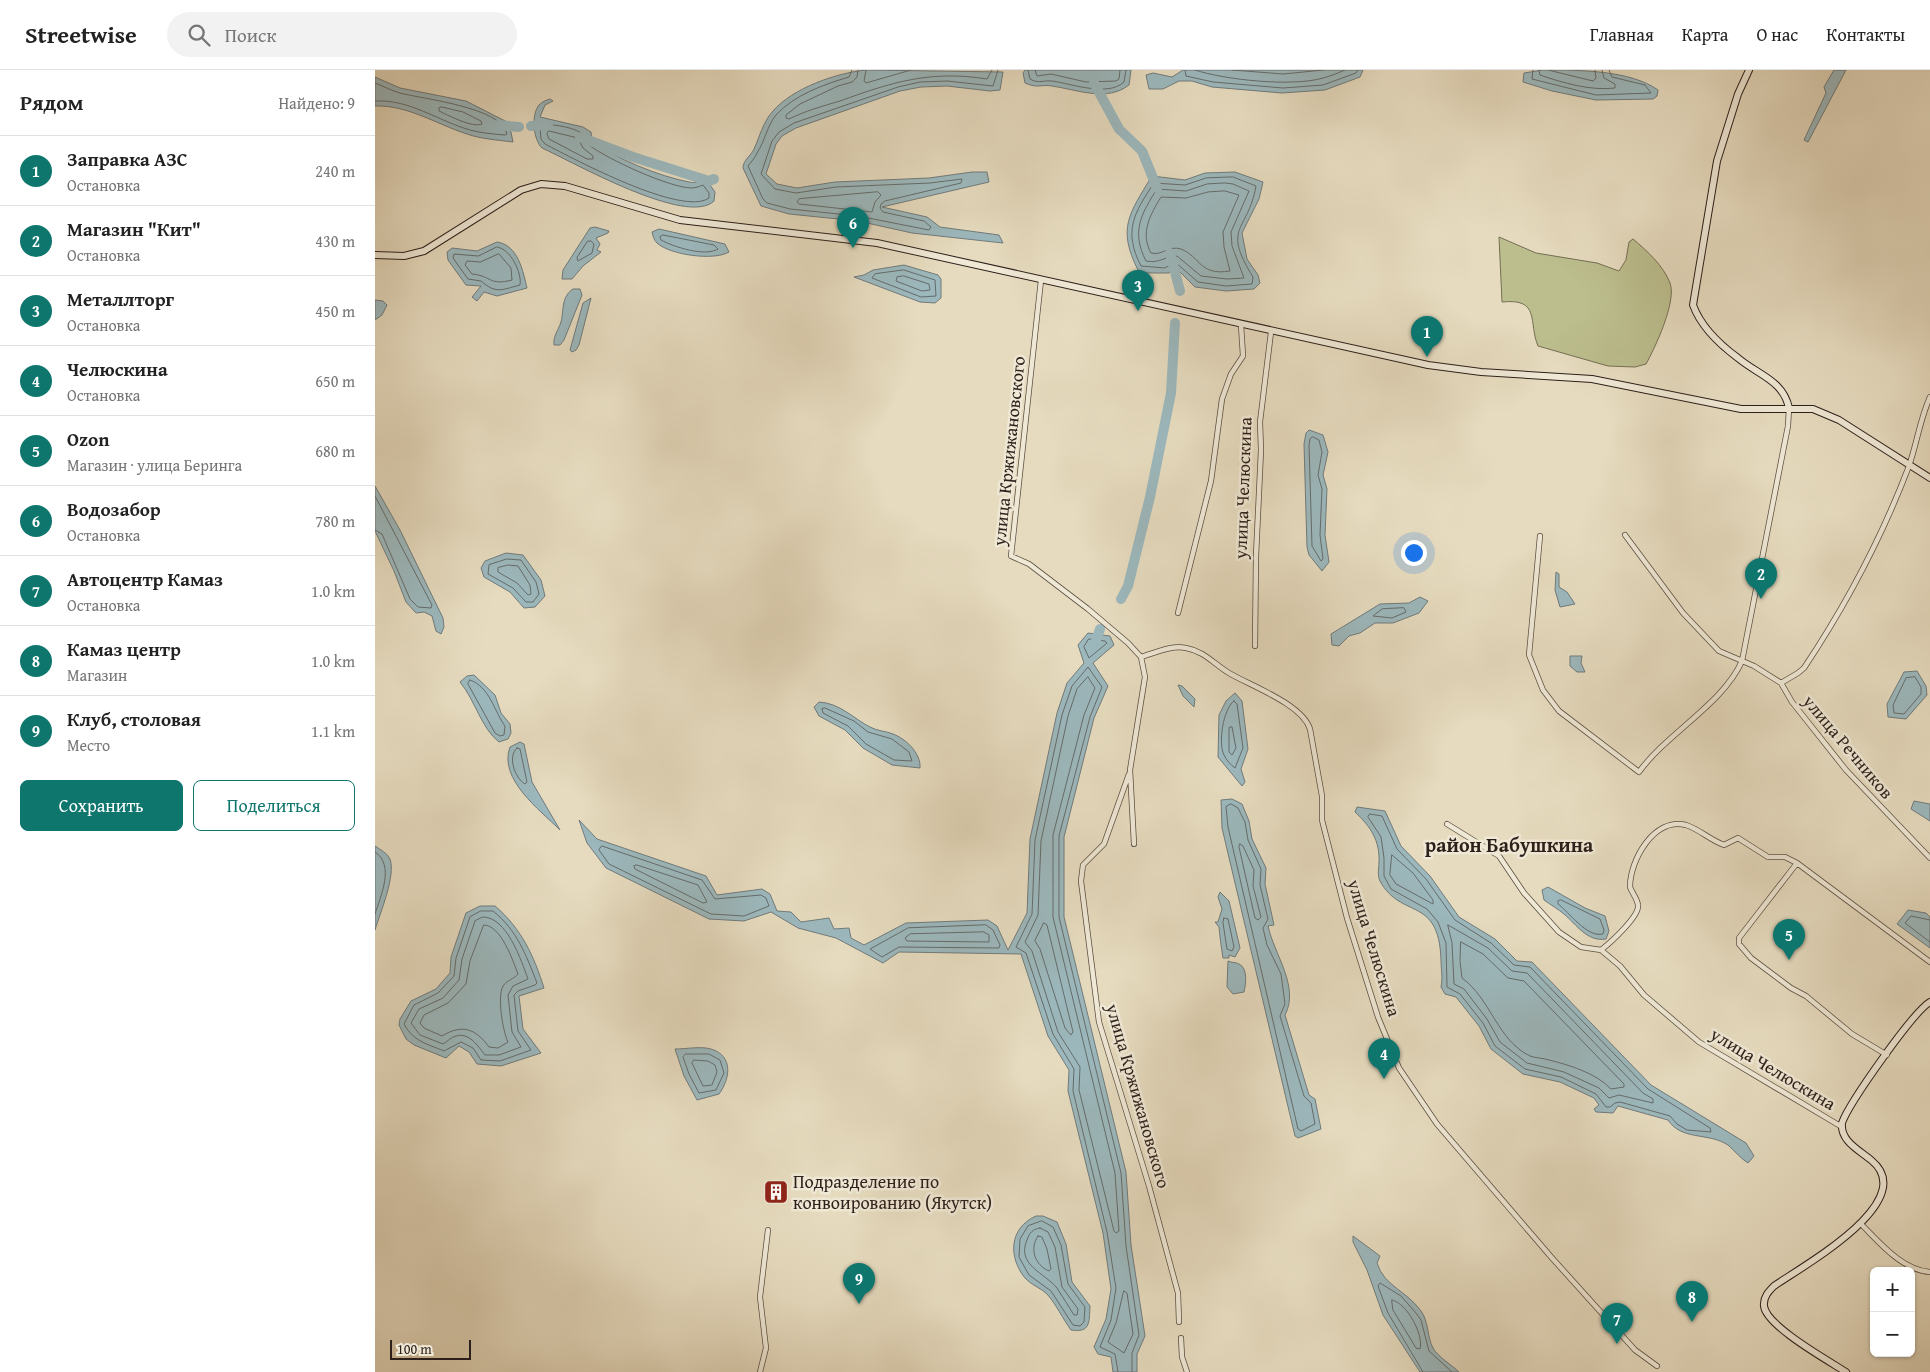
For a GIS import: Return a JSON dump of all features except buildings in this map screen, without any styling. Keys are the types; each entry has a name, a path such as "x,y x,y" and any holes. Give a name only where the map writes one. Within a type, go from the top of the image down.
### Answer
{"main road":[{"path":"1749,70 1738,94 1717,161 1693,305 1701,321 1713,336 1737,358 1780,387 1787,398 1789,408"},
{"path":"375,255 404,256 423,251 509,196 532,186 547,184 585,190 659,214 696,223 877,243 1428,366 1481,372 1592,379 1741,409 1805,408 1825,413 1866,436 1930,478"},
{"path":"1842,1127 1846,1114 1913,1018 1930,1002"},
{"name":"улица Челюскина","path":"1842,1127 1849,1142 1875,1163 1882,1173 1883,1185 1880,1199 1873,1211 1861,1224 1775,1286 1768,1292 1765,1301 1766,1312 1776,1323 1797,1341 1846,1372"}],"street":[{"name":"улица Кржижановского","path":"1041,280 1011,556 1029,564 1081,604 1128,643 1141,658 1145,677 1130,770 1104,844 1083,865 1081,881 1099,1022 1176,1284 1179,1322"},
{"name":"улица Челюскина","path":"1178,613 1211,481 1222,398 1231,374 1243,356 1241,325"},
{"name":"улица Челюскина","path":"1255,646 1255,556 1261,450 1260,422 1271,332"},
{"path":"1781,683 1799,674 1804,668 1860,576 1909,465 1923,413 1930,397"},
{"path":"1539,536 1529,655 1543,690 1550,702 1559,711 1639,772 1654,753 1725,687 1743,662 1788,426 1789,408"},
{"name":"улица Речников","path":"1625,535 1691,623 1719,652 1755,666 1781,683 1792,702 1846,770 1930,858"},
{"name":"улица Челюскина","path":"1141,658 1183,647 1201,652 1222,669 1261,689 1306,720 1322,796 1322,820 1347,918 1379,1017 1399,1068 1437,1124 1552,1258 1635,1350 1657,1366"},
{"name":"улица Кржижановского","path":"1130,770 1134,844"},
{"name":"улица Челюскина","path":"1447,824 1499,856 1524,892 1559,932 1581,946 1601,950 1621,966 1644,995 1699,1042 1842,1127"},
{"path":"1601,950 1620,933 1638,910 1638,903 1631,890 1630,882 1638,855 1655,833 1667,825 1675,824 1689,826 1723,845 1739,838 1768,857 1785,857 1797,863 1930,962"},
{"path":"1797,863 1741,935 1739,944 1751,958 1791,988 1806,996 1852,1034 1887,1055"},
{"path":"1861,1224 1907,1266 1919,1271 1930,1272"},
{"path":"760,1372 766,1348 760,1297 768,1230"},
{"path":"1181,1338 1187,1372"}],"green space":[{"path":"1499,237 1536,253 1597,263 1619,271 1626,260 1629,242 1633,239 1663,270 1670,283 1671,291 1664,324 1646,364 1635,367 1608,366 1538,346 1531,313 1528,308 1523,304 1502,302"}],"water":[{"path":"866,70 1003,72 1000,90 990,91 947,86 921,87 900,91 796,128 782,136 776,144 766,174 777,184 797,188 835,182 929,178 972,172 987,172 989,182 882,207 927,217 940,227 999,235 1003,243 912,233 858,221 789,214 761,206 743,168 744,163 754,149 764,124 773,111 792,95 816,83 842,74"},
{"path":"1025,70 1131,70 1129,85 1111,93 1102,94 1052,86 1030,85 1025,83 1023,73"},
{"path":"1183,70 1363,70 1360,77 1325,90 1282,93 1212,87 1192,81 1179,81 1163,89 1149,89 1146,75 1153,73 1172,77"},
{"path":"1543,70 1603,72 1633,78 1658,90 1657,96 1653,99 1596,100 1552,91 1523,82 1524,73"},
{"path":"1834,70 1846,70 1808,142 1804,140 1826,93 1824,87"},
{"path":"375,77 400,88 466,101 509,123 513,142 472,136 410,112 375,106"},
{"path":"550,99 553,101 545,105 540,117 583,127 591,132 592,142 614,155 652,171 691,182 707,181 715,192 714,201 700,207 680,206 656,199 629,190 542,148 535,133 534,121 536,109 544,101"},
{"path":"1235,172 1263,182 1259,199 1242,233 1247,259 1258,275 1260,283 1254,289 1226,291 1195,287 1174,266 1169,273 1147,273 1138,270 1128,243 1127,232 1132,211 1152,176 1185,180 1205,173"},
{"path":"595,227 609,231 596,238 600,244 597,250 601,252 583,266 572,279 562,279 563,270 590,228"},
{"path":"659,229 725,244 729,252 722,255 703,256 672,251 655,241 652,232"},
{"path":"497,242 504,244 515,253 527,288 497,296 484,292 477,301 472,297 481,286 466,285 448,260 447,252 452,248 477,251"},
{"path":"904,265 938,275 941,279 941,298 935,303 920,302 854,277 864,275 873,270"},
{"path":"573,289 580,289 582,295 564,340 560,345 554,345 566,296"},
{"path":"591,298 579,345 572,352 570,350 583,303"},
{"path":"375,300 383,301 387,305 382,315 375,320"},
{"path":"1309,430 1323,435 1328,452 1323,475 1327,489 1325,535 1329,562 1322,571 1309,555 1307,547 1304,444 1306,433"},
{"path":"375,486 400,530 443,618 444,627 441,634 436,631 432,616 424,612 416,613 406,602 375,531"},
{"path":"506,553 523,555 541,580 545,596 535,607 524,608 510,592 484,577 481,568 485,561"},
{"path":"1556,572 1559,574 1559,587 1567,592 1575,604 1560,607 1555,590"},
{"path":"1420,597 1428,601 1419,613 1393,623 1375,623 1360,633 1349,636 1339,646 1332,645 1331,634 1380,604 1409,603"},
{"path":"1088,633 1110,636 1114,645 1093,663 1108,686 1094,718 1064,837 1064,917 1126,1172 1131,1245 1145,1336 1137,1354 1137,1372 1113,1372 1111,1357 1098,1354 1094,1347 1106,1319 1111,1289 1103,1233 1068,1091 1069,1070 1048,1036 1021,954 899,952 883,963 836,938 798,928 771,912 744,921 709,919 606,868 587,843 579,820 597,839 706,876 717,895 762,889 770,894 777,911 791,912 801,922 829,918 834,929 849,928 851,938 864,945 906,923 988,920 997,926 1008,950 1027,913 1030,839 1057,713 1067,683 1084,663 1078,645"},
{"path":"1570,656 1582,656 1581,663 1585,672 1577,672 1570,666"},
{"path":"1917,671 1926,686 1927,695 1906,719 1888,717 1887,704 1904,672"},
{"path":"474,675 495,695 501,713 510,724 511,733 508,739 499,742 487,729 460,682 467,676"},
{"path":"1178,685 1182,686 1195,699 1194,707 1183,696"},
{"path":"1235,693 1242,701 1248,749 1241,769 1245,782 1242,786 1218,757 1219,715 1226,701"},
{"path":"819,702 834,705 870,727 903,739 912,747 918,757 920,768 892,765 863,748 845,730 819,716 814,707"},
{"path":"520,742 524,744 532,782 560,830 523,793 510,771 508,759 510,747"},
{"path":"1232,799 1242,804 1249,821 1252,839 1266,868 1265,884 1274,925 1268,926 1288,982 1290,993 1285,1015 1309,1095 1315,1099 1321,1129 1298,1138 1295,1136 1222,828 1221,800"},
{"path":"1914,801 1930,804 1930,821 1911,809"},
{"path":"1357,807 1385,811 1401,846 1430,876 1459,917 1495,939 1517,961 1532,962 1651,1085 1746,1143 1754,1156 1748,1163 1728,1145 1720,1141 1680,1131 1668,1120 1618,1106 1613,1113 1596,1112 1594,1109 1599,1105 1594,1098 1560,1082 1523,1074 1491,1049 1479,1026 1456,997 1445,994 1441,987 1442,974 1439,940 1434,926 1418,911 1398,901 1380,881 1378,874 1379,854 1376,840 1369,828 1355,812"},
{"path":"375,846 390,859 391,875 384,905 375,930"},
{"path":"1548,887 1585,908 1605,916 1609,931 1606,939 1593,938 1588,935 1544,900 1542,890"},
{"path":"1220,892 1229,901 1240,948 1235,957 1229,955 1229,958 1223,958 1219,927 1215,922 1218,922 1222,909 1218,897"},
{"path":"480,906 495,906 512,924 531,954 544,988 519,996 523,1029 541,1053 501,1066 477,1064 469,1052 459,1046 446,1058 414,1045 406,1039 399,1025 400,1019 411,1001 436,989 450,973 451,957 466,913"},
{"path":"1908,910 1926,913 1930,917 1930,948 1897,924"},
{"path":"1228,961 1238,963 1244,969 1246,981 1244,992 1233,994 1227,987"},
{"path":"707,1048 718,1052 723,1057 727,1062 728,1068 726,1082 719,1094 697,1100 684,1076 675,1049"},
{"path":"1036,1216 1043,1216 1057,1222 1066,1244 1072,1282 1090,1306 1088,1325 1082,1330 1071,1330 1045,1292 1030,1283 1019,1270 1014,1252 1016,1235 1027,1221"},
{"path":"1353,1236 1380,1256 1377,1263 1380,1271 1390,1283 1409,1298 1421,1311 1424,1315 1433,1348 1459,1372 1420,1372 1383,1315 1367,1270 1353,1242"}],"waterway":[{"path":"1094,83 1119,129 1142,151 1157,188"},
{"path":"498,125 519,127"},
{"path":"531,126 548,125"},
{"path":"580,137 633,157 709,181 714,179"},
{"path":"1170,253 1180,291"},
{"path":"1121,599 1128,586 1150,497 1171,393 1175,323"},
{"path":"1094,646 1100,629"}],"place":[{"name":"Водозабор","path":"853,248"},
{"name":"Металлторг","path":"1138,311"},
{"name":"Заправка АЗС","path":"1427,357"},
{"name":"Магазин \"Кит\"","path":"1761,599"},
{"name":"Ozon","path":"1789,960"},
{"name":"Челюскина","path":"1384,1079"},
{"name":"Подразделение по конвоированию (Якутск)","path":"776,1192"},
{"name":"Клуб, столовая","path":"859,1304"},
{"name":"Камаз центр","path":"1692,1322"},
{"name":"Автоцентр Камаз","path":"1617,1344"}],"district":[{"name":"район Бабушкина","path":"1509,845"}]}
